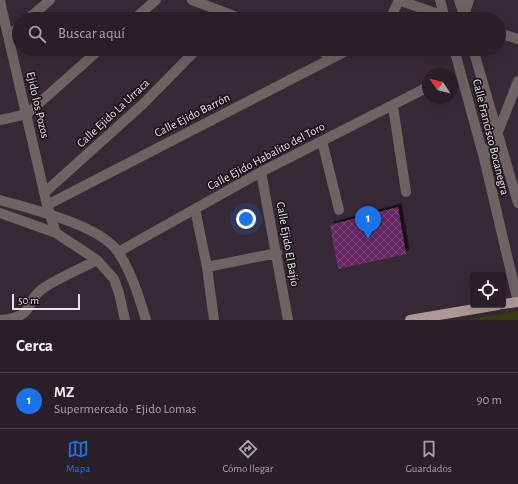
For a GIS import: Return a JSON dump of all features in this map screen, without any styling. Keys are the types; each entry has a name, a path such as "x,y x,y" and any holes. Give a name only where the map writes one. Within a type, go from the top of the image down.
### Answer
{"main road":[{"path":"506,304 518,302"},
{"path":"410,320 480,308"}],"street":[{"path":"36,12 50,0"},
{"path":"142,12 156,0"},
{"path":"192,0 217,12"},
{"path":"393,12 398,0 431,12"},
{"path":"440,0 444,12"},
{"path":"459,0 463,12"},
{"path":"465,12 469,0"},
{"name":"Ejido los Pozos","path":"0,1 12,49"},
{"path":"9,36 12,33"},
{"path":"506,35 518,39"},
{"name":"Ejido los Pozos","path":"14,56 48,210 56,233"},
{"path":"0,120 27,114 92,56"},
{"name":"Calle Ejido La Urraca","path":"44,193 143,104 190,56"},
{"name":"Calle Francisco Bocanegra","path":"455,56 456,68"},
{"name":"Calle Francisco Bocanegra","path":"475,56 518,203"},
{"name":"Calle Ejido Barrón","path":"48,210 334,57"},
{"name":"Calle Francisco Bocanegra","path":"458,78 484,158 518,302"},
{"path":"484,158 498,132 518,81"},
{"name":"Calle Ejido Habalito del Toro","path":"118,252 261,172 422,91"},
{"path":"392,106 406,192"},
{"path":"322,141 339,210"},
{"name":"Calle Ejido El Bajío","path":"261,172 277,253 288,320"},
{"path":"0,200 48,210 104,239 118,252 128,270 146,320"},
{"path":"195,209 207,268 214,320"},
{"path":"0,213 56,233 97,260 114,279 119,293 125,320"},
{"path":"207,268 277,253"},
{"path":"0,320 16,318 27,311 43,288 97,260"}],"green space":[{"path":"518,311 518,320 465,320"}],"building":[{"path":"398,207 406,254 338,269 330,225"}],"place":[{"name":"MZ","path":"368,239"}]}
